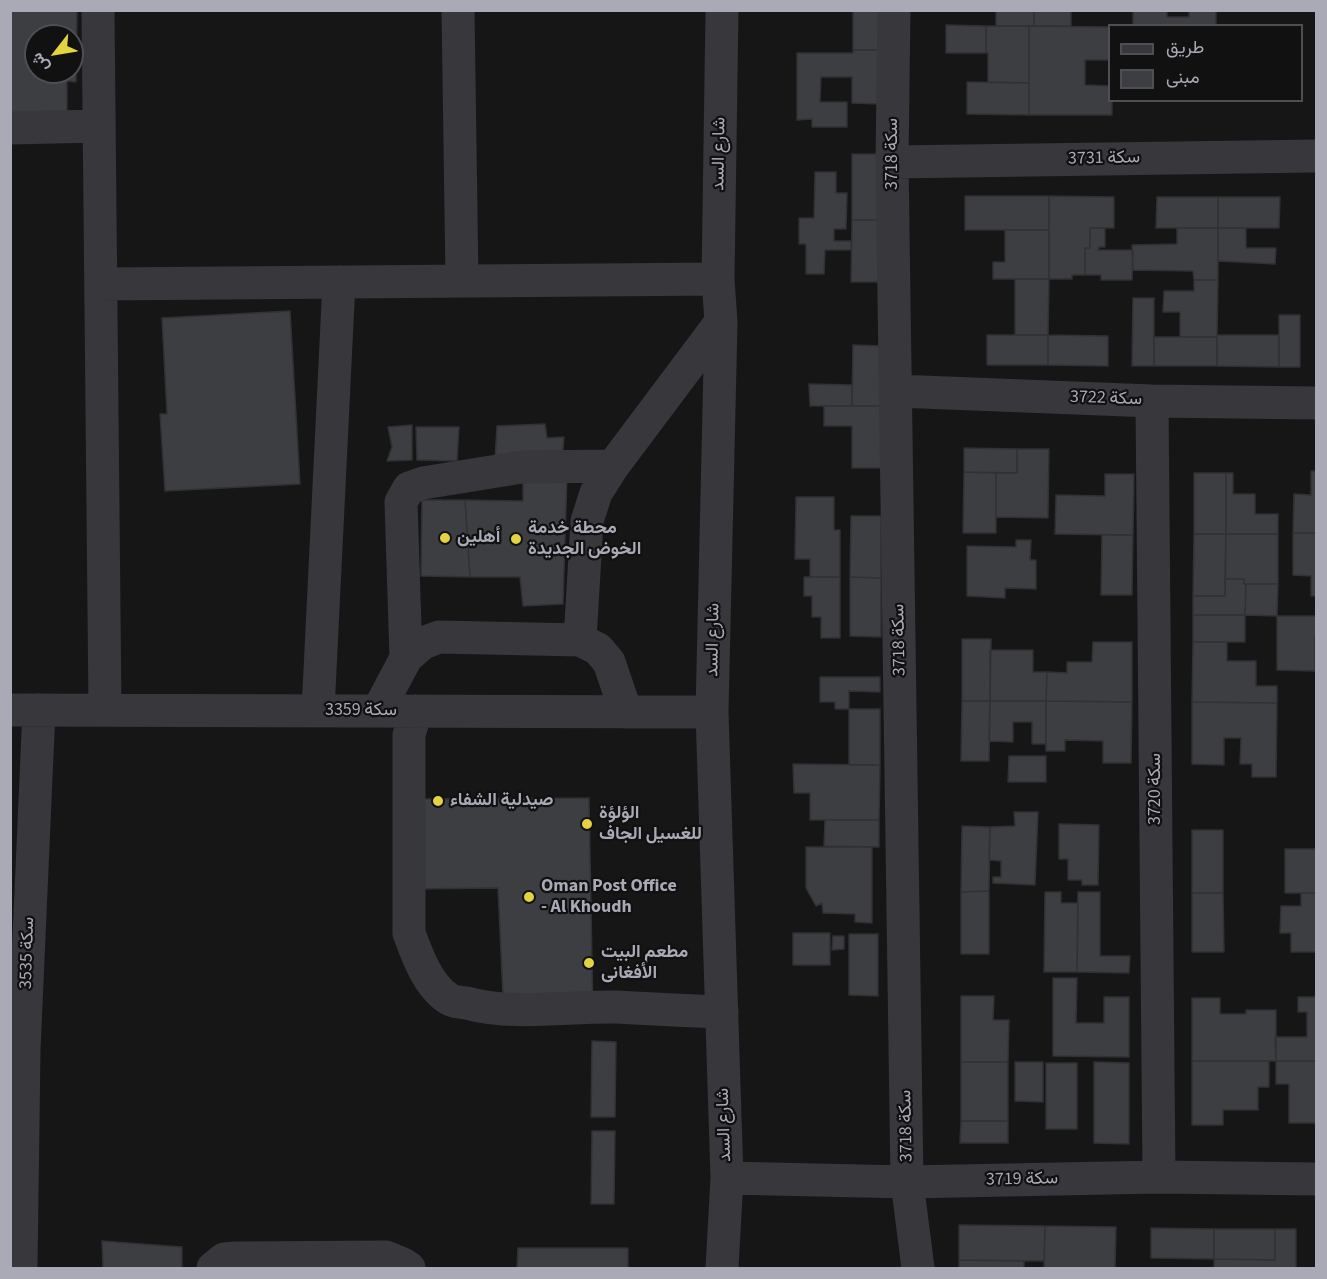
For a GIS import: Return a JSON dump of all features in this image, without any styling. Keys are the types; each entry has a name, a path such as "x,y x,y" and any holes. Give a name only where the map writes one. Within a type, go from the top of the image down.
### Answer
{"street":[{"path":"98,10 105,710"},
{"path":"458,10 462,281"},
{"name":"شارع السد","path":"722,10 718,279 721,322 712,712 727,1178 722,1269"},
{"name":"سكة 3718","path":"894,10 892,162 907,1182 918,1269"},
{"path":"10,128 99,126"},
{"name":"سكة 3731","path":"892,162 1317,156"},
{"path":"101,284 718,279"},
{"path":"318,711 339,282"},
{"path":"580,640 587,521 596,493 613,466 721,322"},
{"name":"سكة 3722","path":"896,391 1152,401 1317,403"},
{"name":"سكة 3720","path":"1152,401 1159,1178"},
{"path":"406,658 401,502 409,488 423,483 522,467 613,466"},
{"path":"378,711 406,658 423,643 439,637 580,640 598,649 609,662 626,712"},
{"name":"سكة 3359","path":"25,710 712,712"},
{"name":"سكة 3535","path":"21,1269 17,1050 25,710"},
{"path":"416,711 409,735 409,933 419,960 433,983 449,999 479,1007 512,1010 615,1007 722,1012"},
{"name":"سكة 3719","path":"727,1178 907,1182 1159,1178 1317,1179"},
{"path":"213,1269 224,1259 236,1258 386,1257 409,1269"}],"building":[{"path":"10,10 77,10 77,24 24,24 24,84 67,84 67,115 10,114"},
{"path":"853,10 881,10 881,50 853,50"},
{"path":"996,10 1034,10 1034,26 996,26"},
{"path":"1034,10 1071,10 1071,26 1034,26"},
{"path":"1133,10 1167,10 1167,17 1189,17 1189,10 1216,10 1216,24 1133,24"},
{"path":"946,25 986,26 986,53 946,53"},
{"path":"986,26 1029,26 1029,83 988,82"},
{"path":"1029,26 1108,27 1108,60 1085,60 1085,85 1108,86 1108,102 1112,102 1112,115 1029,115"},
{"path":"853,50 881,50 880,104 852,103 852,77 821,77 820,102 847,102 847,127 812,127 812,119 797,120 797,53 853,53"},
{"path":"967,82 1029,83 1029,115 967,114"},
{"path":"852,154 880,154 879,220 852,220"},
{"path":"815,172 836,172 836,193 847,193 846,229 834,229 834,241 851,241 851,250 825,250 824,274 806,274 806,244 799,244 799,218 814,218"},
{"path":"965,196 1049,196 1049,230 965,230"},
{"path":"1049,196 1114,197 1114,228 1090,228 1090,248 1085,248 1085,275 1072,275 1072,279 1049,279"},
{"path":"1157,197 1218,197 1218,228 1156,228"},
{"path":"1218,197 1280,197 1279,228 1218,228"},
{"path":"852,220 879,220 879,282 851,282"},
{"path":"1090,228 1105,228 1105,247 1099,247 1098,250 1133,250 1132,280 1101,280 1101,275 1085,275 1085,248 1090,248"},
{"path":"1177,228 1218,228 1218,280 1194,280 1193,271 1133,270 1132,245 1177,244"},
{"path":"1218,228 1246,228 1246,248 1276,248 1275,264 1218,261"},
{"path":"1005,230 1049,230 1049,279 993,279 993,262 1005,262"},
{"path":"1015,279 1049,279 1048,335 1015,335"},
{"path":"1194,280 1218,280 1217,337 1180,337 1180,312 1163,312 1164,291 1194,291"},
{"path":"1133,298 1154,298 1154,366 1132,366"},
{"path":"290,311 300,484 165,491 160,414 167,414 162,318"},
{"path":"1279,315 1300,315 1300,367 1279,367"},
{"path":"987,335 1048,335 1048,365 987,365"},
{"path":"1048,335 1108,336 1108,366 1048,365"},
{"path":"1217,335 1279,335 1279,367 1217,366"},
{"path":"1154,337 1217,337 1217,366 1154,366"},
{"path":"853,345 882,346 881,406 852,406"},
{"path":"809,384 852,385 852,406 810,406"},
{"path":"824,406 881,406 882,468 852,468 852,426 824,426"},
{"path":"545,424 547,438 564,437 562,461 495,461 497,426"},
{"path":"412,425 412,460 387,461 392,447 388,427"},
{"path":"416,427 459,427 457,461 417,460"},
{"path":"964,448 1017,449 1017,473 964,472"},
{"path":"1017,449 1049,449 1048,518 996,517 996,473 1017,473"},
{"path":"1311,471 1316,471 1316,533 1293,533 1294,494 1311,495"},
{"path":"964,472 996,473 996,533 963,533"},
{"path":"1194,473 1226,473 1226,534 1194,534"},
{"path":"1226,473 1233,473 1233,494 1255,494 1255,514 1278,514 1278,534 1226,534"},
{"name":"محطة خدمة الخوض الجديدة","path":"523,474 567,474 563,604 523,606 520,577 470,577 465,500 523,501"},
{"path":"1105,474 1134,474 1133,535 1055,534 1056,495 1105,496"},
{"path":"796,497 834,497 834,530 840,530 840,577 810,577 810,559 795,559"},
{"name":"أهلين","path":"422,500 465,500 470,577 421,576"},
{"path":"851,516 881,516 881,578 850,577"},
{"path":"1293,533 1316,533 1316,596 1311,596 1311,576 1293,575"},
{"path":"1194,534 1226,534 1225,596 1193,596"},
{"path":"1226,534 1278,534 1278,584 1244,584 1244,579 1225,579"},
{"path":"1102,535 1133,535 1132,595 1101,595"},
{"path":"1016,540 1031,540 1030,560 1036,560 1036,589 1005,588 1005,598 967,596 967,546 1016,547"},
{"path":"804,577 840,577 840,638 821,638 821,617 812,617 812,596 804,596"},
{"path":"850,577 881,578 881,637 850,636"},
{"path":"1225,579 1244,579 1244,584 1246,584 1245,615 1193,615 1193,596 1225,596"},
{"path":"1246,584 1278,584 1277,616 1245,615"},
{"path":"1193,615 1245,615 1245,642 1193,642"},
{"path":"1277,616 1316,616 1315,671 1277,670"},
{"path":"962,639 991,639 990,701 962,701"},
{"path":"1093,642 1132,642 1132,702 1046,701 1047,672 1067,673 1067,662 1092,662"},
{"path":"1193,642 1227,642 1227,661 1256,661 1256,686 1277,686 1277,703 1192,702"},
{"path":"990,650 1033,650 1033,672 1047,672 1046,701 990,701"},
{"path":"820,677 880,677 880,692 849,691 849,709 835,709 835,702 820,702"},
{"path":"962,701 990,701 989,761 961,761"},
{"path":"990,701 1046,701 1046,744 1032,744 1032,722 1013,722 1013,742 989,741"},
{"path":"1046,701 1132,702 1131,763 1103,763 1103,741 1065,740 1065,751 1046,751"},
{"path":"1192,702 1277,703 1276,777 1252,777 1252,764 1240,764 1241,738 1224,738 1224,765 1192,764"},
{"path":"849,709 880,709 880,765 849,765"},
{"path":"1009,756 1046,756 1046,782 1008,782"},
{"path":"793,764 880,765 879,820 810,820 810,793 794,793"},
{"path":"589,798 593,1018 504,1018 498,888 413,889 412,799"},
{"path":"1014,812 1038,812 1035,885 993,883 993,877 1001,877 1001,861 989,860 990,827 1015,826"},
{"path":"825,820 879,820 879,847 824,846"},
{"path":"1059,824 1099,825 1098,885 1082,885 1082,880 1068,880 1068,859 1059,859"},
{"path":"962,826 990,827 989,891 961,892"},
{"path":"1192,830 1223,830 1223,893 1192,893"},
{"path":"806,847 872,847 872,923 855,922 855,914 823,913 822,903 816,906 806,888"},
{"path":"1285,849 1316,849 1316,893 1285,893"},
{"path":"989,891 989,954 961,954 961,892"},
{"path":"1045,892 1061,892 1061,903 1078,903 1077,972 1044,972"},
{"path":"1078,892 1100,892 1100,956 1130,956 1129,973 1077,972"},
{"path":"1192,893 1223,893 1224,952 1192,952"},
{"path":"1301,893 1316,893 1316,952 1291,952 1291,933 1280,933 1281,906 1301,906"},
{"path":"793,933 830,933 830,965 793,965"},
{"path":"849,934 878,934 878,996 849,995"},
{"path":"833,936 844,936 844,949 832,950"},
{"path":"1053,978 1077,978 1076,1023 1104,1023 1104,997 1129,997 1129,1057 1053,1056"},
{"path":"961,996 994,996 993,1020 1009,1020 1008,1062 961,1062"},
{"path":"1298,997 1316,997 1316,1061 1276,1061 1275,1037 1307,1037 1307,1012 1298,1012"},
{"path":"1192,998 1220,998 1220,1014 1246,1014 1246,1010 1276,1010 1276,1061 1192,1061"},
{"path":"592,1041 616,1042 615,1117 591,1117"},
{"path":"1192,1061 1269,1061 1269,1087 1258,1087 1258,1110 1223,1110 1223,1125 1192,1125"},
{"path":"1276,1061 1316,1061 1316,1123 1289,1123 1289,1084 1276,1084"},
{"path":"961,1062 1008,1062 1008,1121 961,1121"},
{"path":"1015,1062 1043,1062 1043,1102 1015,1101"},
{"path":"1094,1062 1129,1063 1129,1144 1094,1143"},
{"path":"1046,1063 1077,1063 1077,1129 1046,1129"},
{"path":"961,1121 1008,1121 1008,1143 960,1143"},
{"path":"592,1131 615,1131 614,1204 591,1204"},
{"path":"959,1225 1045,1226 1044,1261 959,1260"},
{"path":"1045,1226 1116,1227 1115,1268 1044,1268"},
{"path":"1151,1228 1214,1229 1214,1259 1151,1258"},
{"path":"1214,1229 1275,1229 1275,1260 1214,1259"},
{"path":"1275,1229 1296,1229 1296,1268 1214,1268 1214,1259 1275,1260"},
{"path":"102,1241 182,1247 182,1268 103,1268"},
{"path":"518,1248 628,1248 628,1268 517,1268"},
{"path":"959,1260 1024,1261 1024,1268 959,1268"}],"place":[{"name":"أهلين","path":"445,538"},
{"name":"محطة خدمة الخوض الجديدة","path":"516,539"},
{"name":"صيدلية الشفاء","path":"438,801"},
{"name":"الؤلؤة للغسيل الجاف","path":"587,824"},
{"name":"Oman Post Office - Al Khoudh","path":"529,897"},
{"name":"مطعم البيت الأفغانى","path":"589,963"}]}
